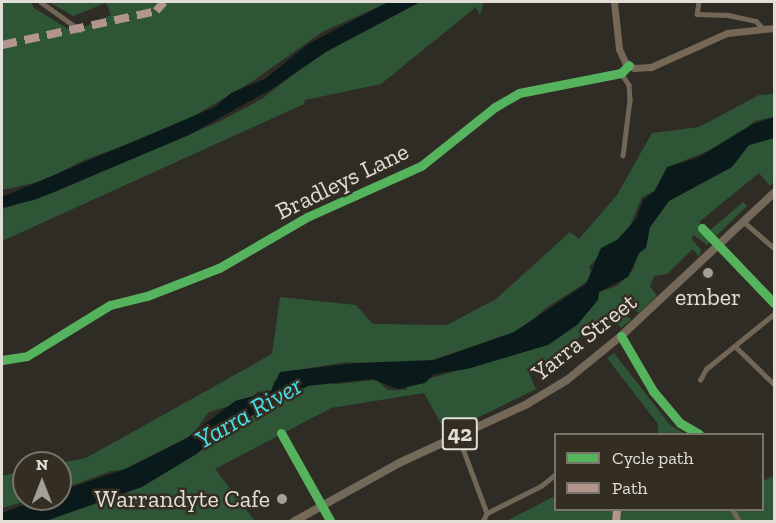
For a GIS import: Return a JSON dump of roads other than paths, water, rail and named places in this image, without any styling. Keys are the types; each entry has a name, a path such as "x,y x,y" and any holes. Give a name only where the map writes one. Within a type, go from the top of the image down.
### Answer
{"main road":[{"path":"614,2 619,49 629,65 651,67 727,33 762,27 774,28"},
{"name":"Yarra Street","path":"293,522 322,503 547,393 621,336 774,193"}],"street":[{"path":"41,2 80,30"},
{"path":"699,2 697,14 728,15 756,21 762,27"},
{"path":"623,156 630,100 629,85 621,73 629,65"},
{"name":"Bradleys Lane","path":"2,360 27,356 111,305 147,296 219,268 307,217 412,170 519,93 621,73"},
{"path":"743,221 774,248"},
{"path":"702,228 774,303"},
{"path":"700,380 706,369 737,348 774,314"},
{"path":"621,336 653,390 680,423 696,433"},
{"path":"737,348 774,384"},
{"path":"281,434 331,522"},
{"path":"458,435 487,513"},
{"path":"482,522 487,513 541,486 554,475"}],"water":[{"path":"388,2 420,2 326,52 272,89 189,135 37,199 2,208 2,197 215,107 231,93 265,79 308,44"},
{"name":"Yarra River","path":"774,117 774,138 749,145 732,167 669,201 650,227 646,248 639,253 628,277 599,292 598,300 577,325 548,345 467,369 434,374 425,383 398,389 372,379 308,386 224,430 198,453 142,487 46,521 2,521 2,513 12,509 12,511 72,511 72,487 125,469 187,438 235,401 271,391 280,372 356,363 435,360 514,332 586,284 601,248 617,240 636,219 643,200 655,191 667,167 697,158 751,125"}],"place":[{"name":"ember","path":"708,273"},
{"name":"Warrandyte Cafe","path":"282,499"}]}
